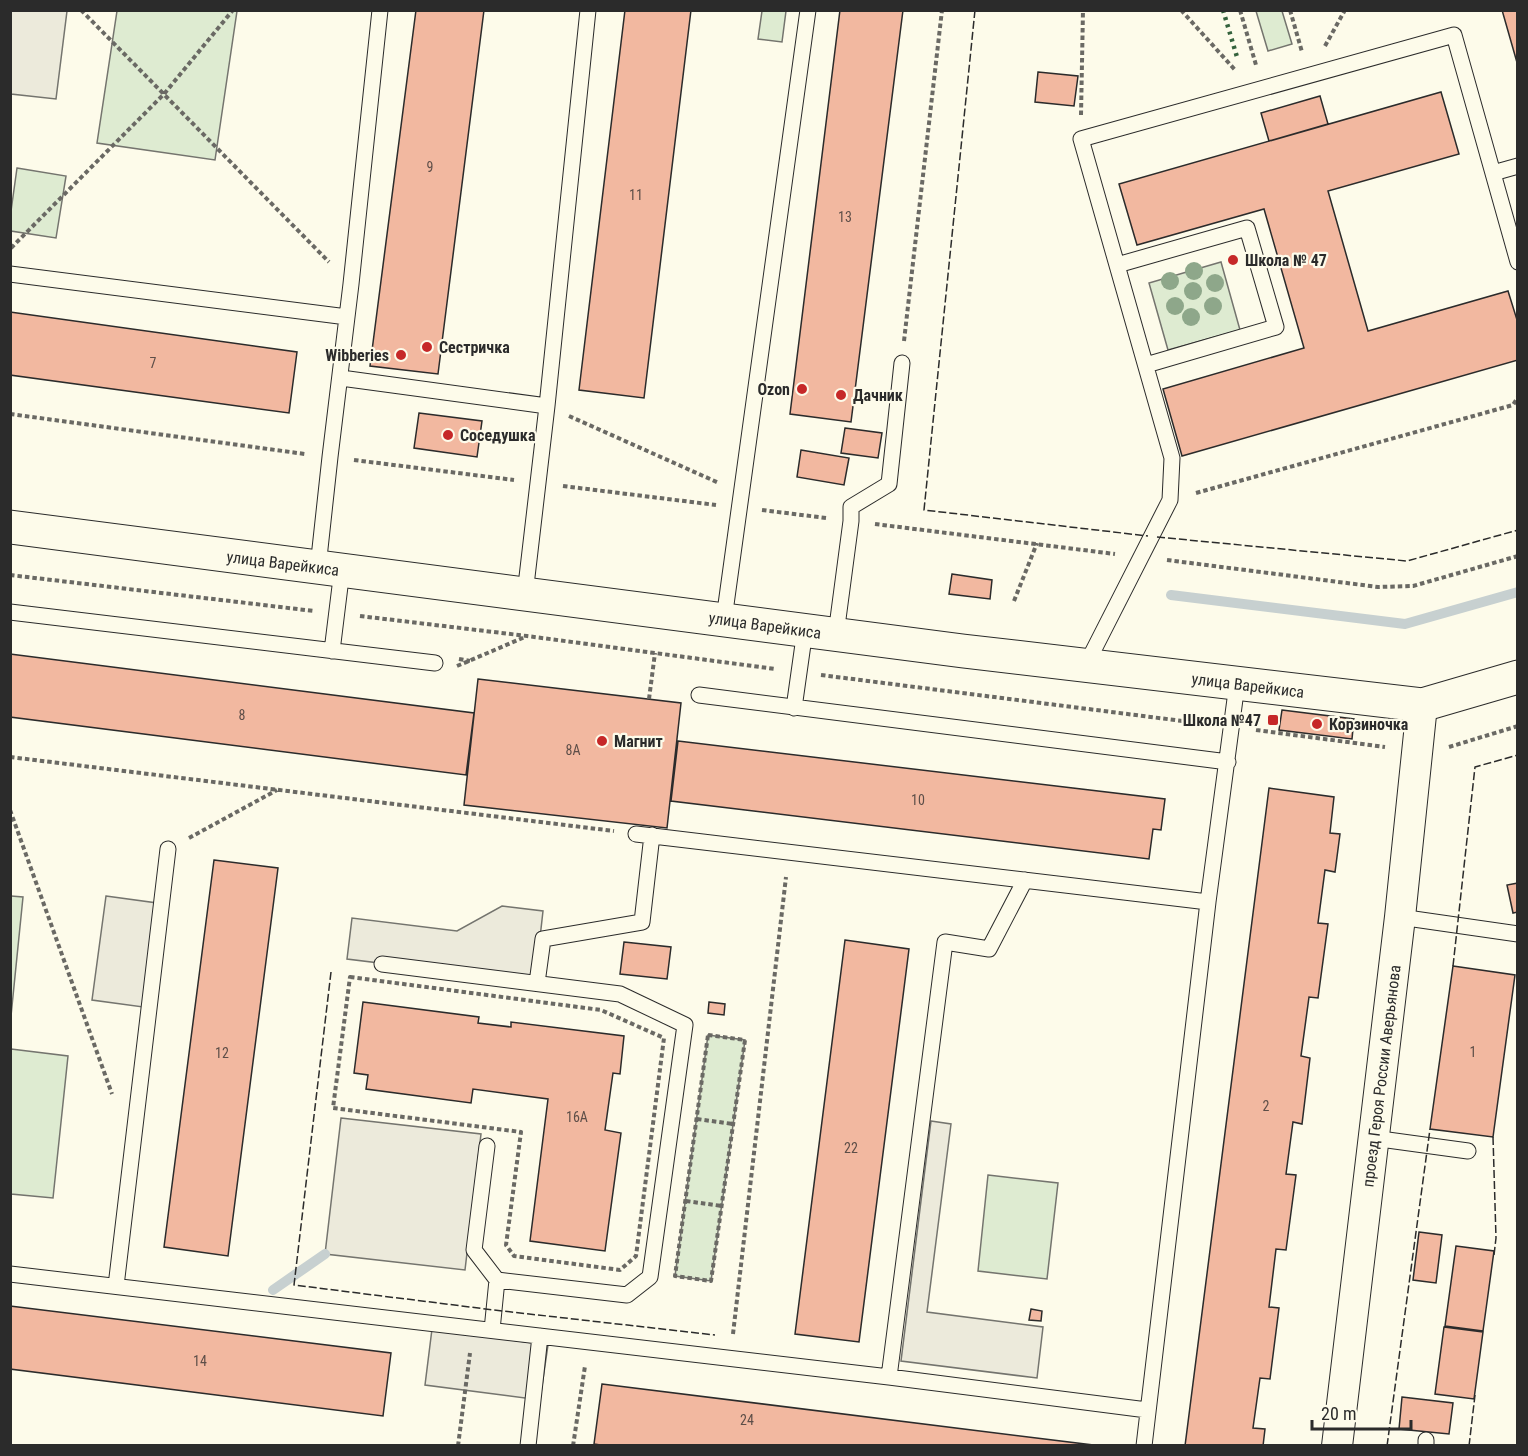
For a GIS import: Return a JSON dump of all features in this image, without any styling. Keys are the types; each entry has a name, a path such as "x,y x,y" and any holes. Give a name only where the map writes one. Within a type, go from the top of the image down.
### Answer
{"main road":[{"name":"улица Варейкиса","path":"10,527 820,632 1422,705 1518,677"}],"street":[{"name":"проезд Героя России Аверьянова","path":"1337,1446 1400,917 1422,705"}],"lane":[{"path":"332,651 338,614 330,569 330,457 341,378 380,10"},
{"path":"525,594 588,10"},
{"path":"724,619 808,10"},
{"path":"1086,665 1170,500 1172,458 1081,139 1454,35 1518,262"},
{"path":"1493,173 1518,165"},
{"path":"1117,265 1247,228 1273,316 1276,327 1146,366"},
{"path":"10,274 347,317"},
{"path":"794,708 800,672 820,632 851,520 851,507 889,484 902,363"},
{"path":"341,378 547,406"},
{"path":"10,612 435,663"},
{"path":"1144,1446 1208,902 1237,684"},
{"path":"699,695 1228,762"},
{"path":"636,834 1208,902"},
{"path":"537,983 543,939 642,922 652,836"},
{"path":"116,1286 168,849"},
{"path":"889,1377 945,942 988,949 1024,880"},
{"path":"1400,917 1518,934"},
{"path":"382,964 620,994 685,1025 650,1277 627,1295 497,1280"},
{"path":"1373,1138 1468,1151"},
{"path":"487,1146 474,1250 497,1280 492,1330"},
{"path":"10,1274 889,1377 1147,1410"},
{"path":"528,1446 540,1336"}],"path":[{"path":"81,10 351,284"},
{"path":"10,249 164,94 233,10"},
{"path":"902,363 942,10"},
{"path":"1081,139 1083,10"},
{"path":"1181,10 1259,90"},
{"path":"1240,10 1259,90"},
{"path":"1290,10 1309,75"},
{"path":"1170,500 1513,405 1518,397"},
{"path":"547,406 741,493"},
{"path":"1014,601 1037,543"},
{"path":"10,575 527,636 1417,751 1449,747 1518,726"},
{"path":"456,666 527,636"},
{"path":"649,699 655,653"},
{"path":"1273,726 1273,733"},
{"path":"10,758 636,834"},
{"path":"168,849 278,789"},
{"path":"10,810 112,1095"},
{"path":"730,1359 789,851"},
{"path":"350,977 601,1010 664,1038 636,1256 620,1270 514,1256 506,1245 521,1132 333,1108 350,977"},
{"path":"708,1035 745,1040 733,1124 711,1281 675,1276 708,1035"},
{"path":"697,1119 733,1124"},
{"path":"685,1201 722,1206"},
{"path":"458,1446 473,1328"},
{"path":"573,1446 589,1342"}],"green space":[{"path":"117,11 237,11 215,160 97,143"},
{"path":"762,11 786,11 782,42 758,39"},
{"path":"1256,11 1282,11 1292,44 1268,51"},
{"path":"17,168 66,176 56,238 11,231 11,211"},
{"path":"1221,262 1240,330 1168,350 1149,283"},
{"path":"10,896 23,897 11,1016"},
{"path":"708,1035 745,1040 711,1281 675,1276"},
{"path":"11,1049 68,1056 53,1198 11,1194"},
{"path":"988,1175 1058,1183 1047,1279 978,1271"}],"shaded area":[{"path":"11,10 67,11 56,99 11,94"},
{"path":"106,896 157,903 143,1007 92,1000"},
{"path":"502,906 543,911 535,982 347,959 352,918 457,931"},
{"path":"341,1118 481,1134 465,1270 325,1254"},
{"path":"931,1121 951,1124 927,1312 1043,1327 1037,1378 901,1361"},
{"path":"432,1329 548,1345 540,1400 425,1385"}],"building":[{"path":"416,10 484,10 438,374 370,366"},
{"path":"625,10 691,10 644,398 579,390"},
{"path":"840,10 903,10 851,422 790,414"},
{"path":"1502,10 1518,10 1518,66"},
{"path":"1038,72 1078,76 1074,106 1035,102"},
{"path":"1441,92 1459,154 1328,191 1368,331 1508,291 1518,323 1518,360 1182,456 1163,389 1304,348 1264,209 1137,245 1119,184"},
{"path":"1320,96 1328,124 1269,141 1261,113"},
{"path":"10,312 297,352 289,413 10,375"},
{"name":"Соседушка","path":"419,413 482,421 477,457 414,448"},
{"path":"845,428 882,433 878,458 841,453"},
{"path":"801,450 849,458 844,485 797,477"},
{"path":"952,574 992,580 990,599 949,594"},
{"path":"10,654 474,713 466,775 10,717"},
{"path":"478,679 681,703 667,828 464,805"},
{"name":"Корзиночка","path":"1282,710 1354,719 1352,739 1279,730"},
{"path":"678,741 1165,799 1161,830 1153,829 1149,859 671,801"},
{"path":"1269,788 1334,797 1330,833 1340,834 1335,872 1325,870 1318,923 1328,924 1318,998 1309,997 1301,1056 1310,1058 1302,1124 1293,1122 1286,1174 1296,1175 1286,1250 1276,1249 1269,1307 1279,1308 1270,1379 1260,1378 1253,1428 1265,1429 1263,1446 1185,1446"},
{"path":"214,860 278,868 228,1256 164,1247"},
{"path":"1518,883 1518,912 1513,913 1507,885"},
{"path":"845,940 909,949 859,1342 795,1334"},
{"path":"624,942 671,947 667,979 620,974"},
{"path":"1453,966 1515,975 1493,1137 1430,1129"},
{"path":"363,1002 479,1017 478,1023 511,1027 511,1022 624,1036 620,1074 613,1073 605,1130 621,1133 605,1251 530,1241 548,1099 473,1089 471,1103 366,1089 368,1075 354,1073"},
{"path":"709,1002 725,1004 724,1015 708,1013"},
{"path":"1419,1232 1442,1235 1436,1283 1413,1280"},
{"path":"1456,1246 1494,1251 1483,1331 1445,1326"},
{"path":"10,1306 391,1353 383,1416 10,1369"},
{"path":"1031,1309 1042,1311 1041,1321 1029,1320"},
{"path":"1444,1327 1483,1332 1474,1399 1435,1394"},
{"path":"602,1384 1093,1446 607,1446 594,1444"},
{"path":"1402,1397 1453,1403 1449,1434 1399,1429"}],"waterway":[{"path":"1171,595 1405,624 1518,592"},
{"path":"273,1290 325,1254"}],"hedge":[{"path":"1223,10 1237,57"}],"fence":[{"path":"975,10 924,510 1148,536"},
{"path":"1157,537 1407,561 1518,530"},
{"path":"1453,966 1475,767 1518,755"},
{"path":"331,972 294,1285 715,1335"},
{"path":"1387,1446 1430,1129"},
{"path":"1493,1137 1496,1238 1494,1255"},
{"path":"1469,1446 1475,1395"}],"place":[{"name":"Школа № 47","path":"1233,260"},
{"name":"Сестричка","path":"427,347"},
{"name":"Wibberies","path":"401,355"},
{"name":"Ozon","path":"802,389"},
{"name":"Дачник","path":"841,395"},
{"name":"Соседушка","path":"448,435"},
{"name":"Школа №47","path":"1273,720"},
{"name":"Корзиночка","path":"1317,724"},
{"name":"Магнит","path":"602,741"}]}
